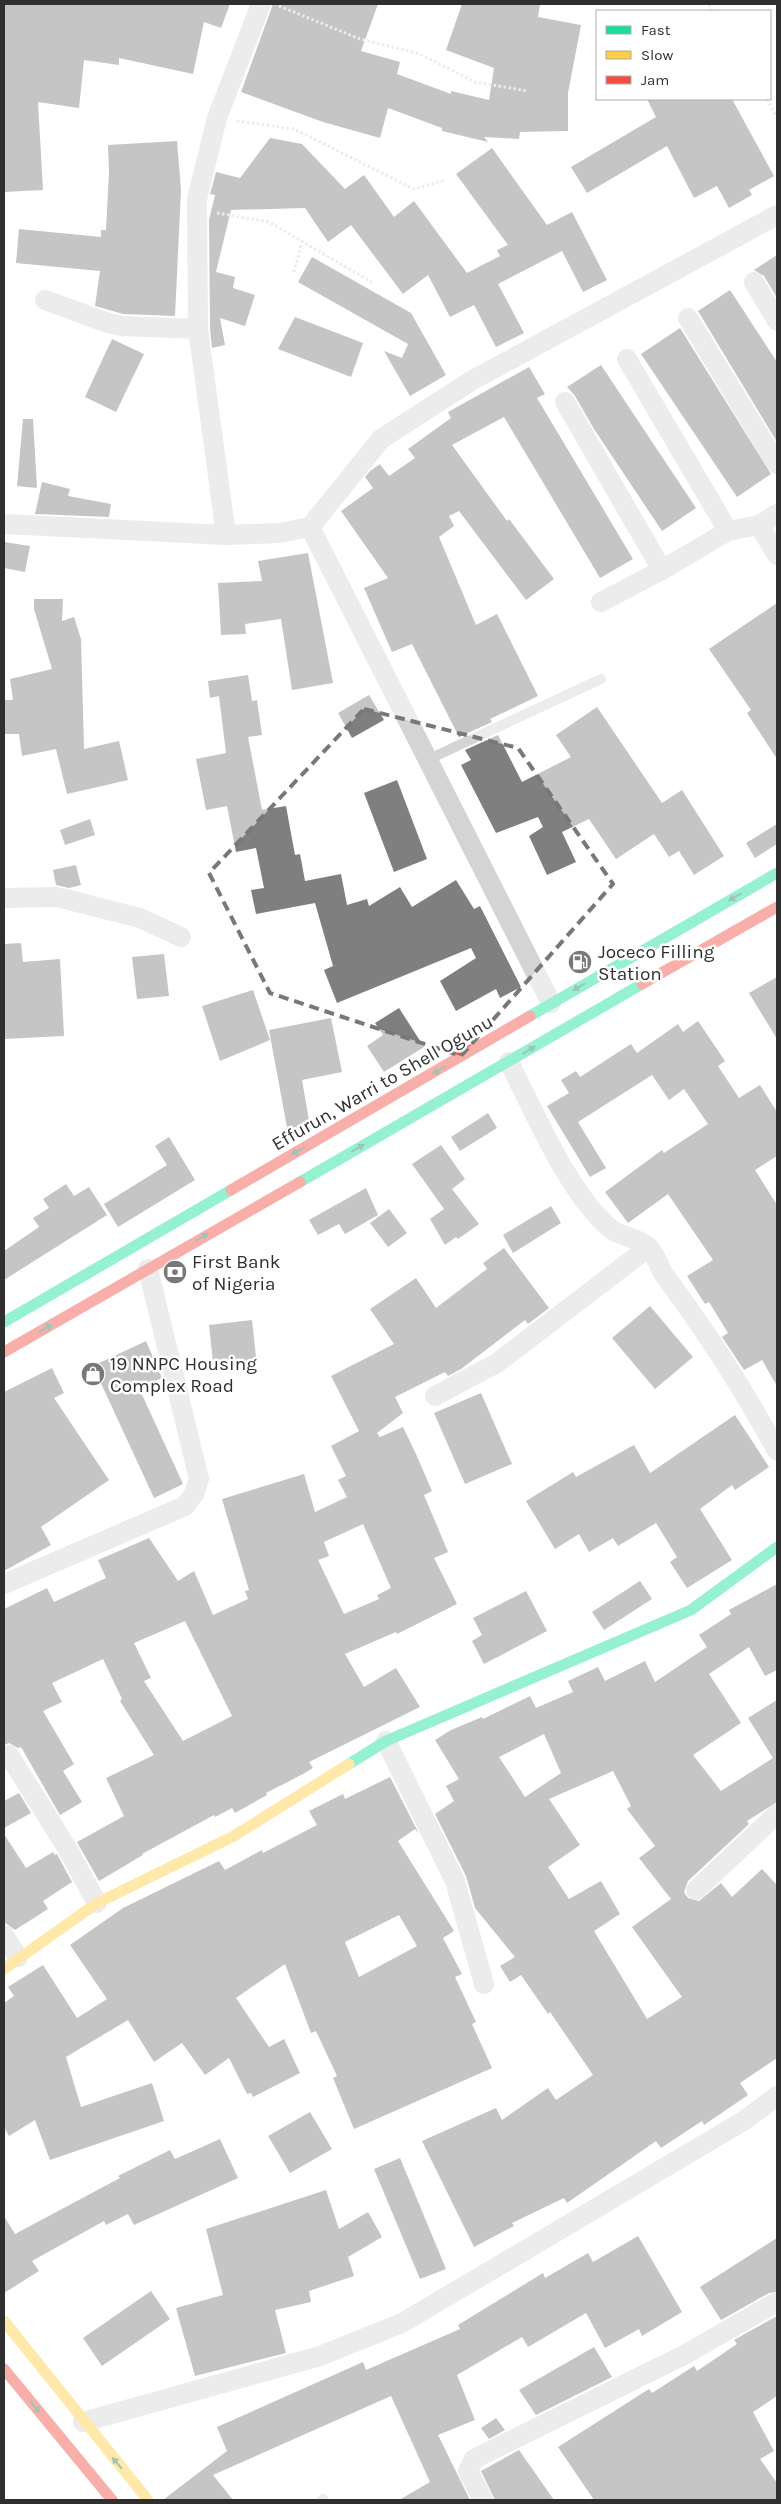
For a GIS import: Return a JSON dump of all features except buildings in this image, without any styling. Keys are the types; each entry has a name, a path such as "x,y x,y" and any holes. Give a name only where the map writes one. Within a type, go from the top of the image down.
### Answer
{"street":[{"path":"226,535 198,329 197,199 217,118 261,4"},
{"path":"4,524 226,535 279,533 310,527 382,439 471,381 777,215"},
{"path":"754,282 777,321"},
{"path":"45,300 121,326 198,329"},
{"path":"688,318 777,464"},
{"path":"627,359 728,531"},
{"path":"565,402 662,570"},
{"path":"601,602 662,570 728,531 759,525 777,514"},
{"path":"759,525 777,555"},
{"path":"310,527 551,1003"},
{"name":"Effurun, Warri to Shell Ogunu","path":"4,1322 777,873"},
{"path":"4,898 57,897 140,918 181,937"},
{"path":"4,1352 777,907"},
{"path":"509,1062 556,1153 588,1205 612,1230 649,1247 662,1272 692,1312 754,1410 777,1451"},
{"path":"435,1396 497,1363 649,1247"},
{"path":"4,1584 185,1506 194,1494 199,1480 148,1268"},
{"path":"4,1935 11,1963 97,1903 234,1836 386,1741 691,1610 777,1547"},
{"path":"386,1741 455,1880 484,1984"},
{"path":"9,1755 67,1848 97,1903"},
{"path":"696,1890 777,1814"},
{"path":"82,2422 320,2356 402,2323 745,2120 772,2102 777,2096"},
{"path":"482,2500 468,2471 474,2459 686,2354 775,2303"},
{"path":"4,2321 82,2422 148,2500"},
{"path":"4,2369 112,2500"}],"lane":[{"path":"427,760 601,680"}],"path":[{"path":"274,4 360,39 420,54 475,82 527,91"},
{"path":"768,100 777,118"},
{"path":"217,118 294,129 414,188 445,180"},
{"path":"197,209 269,222 375,284"},
{"path":"294,272 302,241"}],"highlighted area":[{"path":"364,709 518,748 613,884 461,1056 270,993 209,873"}],"traffic: fast":[{"path":"530,1016 777,873"},
{"path":"300,1182 642,984"},
{"path":"4,1322 231,1190"},
{"path":"349,1764 386,1741 691,1610 777,1547"}],"traffic: slow":[{"path":"4,1969 97,1903 234,1836 349,1764"},
{"path":"4,2321 148,2500"}],"traffic: jam":[{"path":"642,984 777,907"},
{"path":"231,1190 530,1016"},
{"path":"4,1352 300,1182"},
{"path":"4,2369 112,2500"}],"place":[{"name":"Joceco Filling Station","path":"580,962"},
{"name":"First Bank of Nigeria","path":"175,1272"},
{"name":"19 NNPC Housing Complex Road","path":"93,1374"}]}
